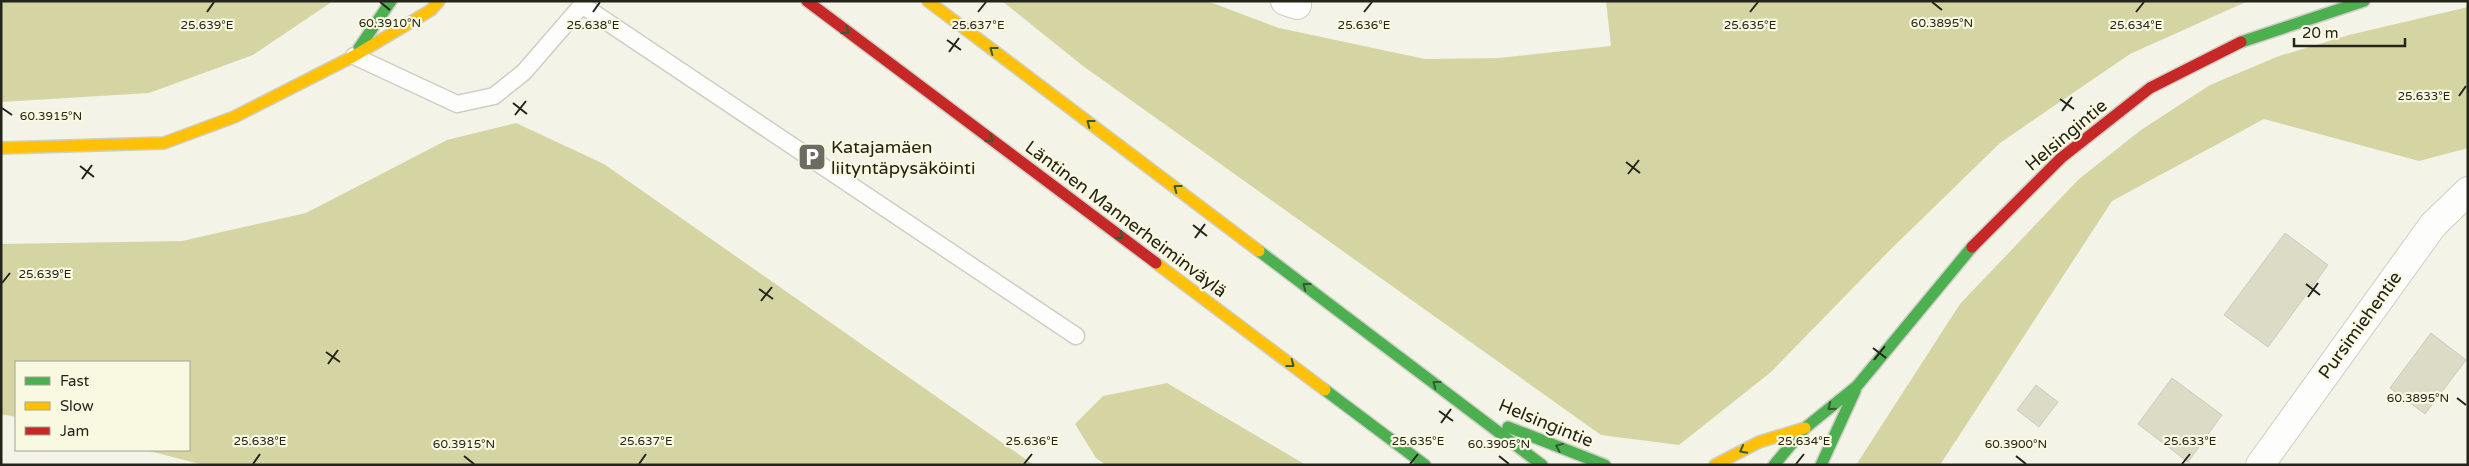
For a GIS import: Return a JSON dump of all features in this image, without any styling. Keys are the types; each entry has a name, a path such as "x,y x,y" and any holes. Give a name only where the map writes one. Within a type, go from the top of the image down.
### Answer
{"main road":[{"path":"354,56 391,1"},
{"path":"1,148 164,143 234,117 354,56 431,10 439,1"},
{"name":"Läntinen Mannerheiminväylä","path":"807,1 1425,465"},
{"path":"928,1 1542,465"},
{"name":"Helsingintie","path":"1774,465 1805,428 1857,386 1960,258 2061,158 2150,88 2238,43 2364,1"},
{"name":"Helsingintie","path":"1821,465 1857,386"},
{"name":"Helsingintie","path":"1475,414 1604,465"},
{"name":"Helsingintie","path":"1715,465 1759,442 1805,428"}],"street":[{"name":"Pursimiehentie","path":"2260,465 2433,225 2468,192"}],"lane":[{"path":"354,56 457,104 494,96 524,72 582,5 1076,336"}],"green space":[{"path":"1,1 333,1 253,55 149,93 1,102"},
{"path":"1002,1 1207,1 1279,28 1425,59 1499,58 1611,46 1606,1 2248,1 2130,54 2000,143 1890,250 1771,372 1679,445 1601,435 1083,66"},
{"path":"2468,7 2468,148 2419,161 2264,119 2112,201 1940,465 1856,465 1960,304 2079,179 2141,130 2210,85 2279,56 2349,35"},
{"path":"516,123 604,164 1034,465 204,465 149,451 190,451 190,361 15,361 15,417 1,414 1,244 182,241 306,213 447,140"},
{"path":"1167,383 1306,465 1106,465 1096,458 1075,424 1103,396"}],"building":[{"path":"2285,233 2328,265 2268,347 2224,315"},
{"path":"2431,333 2466,360 2425,414 2390,388"},
{"path":"2172,378 2222,415 2188,462 2138,424"},
{"path":"2036,385 2058,402 2039,427 2017,410"}],"traffic: fast":[{"path":"359,48 391,1"},
{"path":"2241,42 2364,1"},
{"path":"1774,465 1805,428 1857,386 1972,247"},
{"path":"1259,251 1542,465"},
{"path":"1325,390 1425,465"},
{"path":"1821,465 1855,391"},
{"path":"1508,427 1605,465"}],"traffic: slow":[{"path":"1,148 164,143 234,117 354,56 431,10 439,1"},
{"path":"928,1 1259,251"},
{"path":"1156,263 1325,390"},
{"path":"1715,465 1759,442 1805,428"}],"traffic: jam":[{"path":"807,1 1156,263"},
{"path":"1972,247 2061,158 2150,88 2241,42"}],"place":[{"name":"Katajamäen liityntäpysäköinti","path":"812,157"}]}
